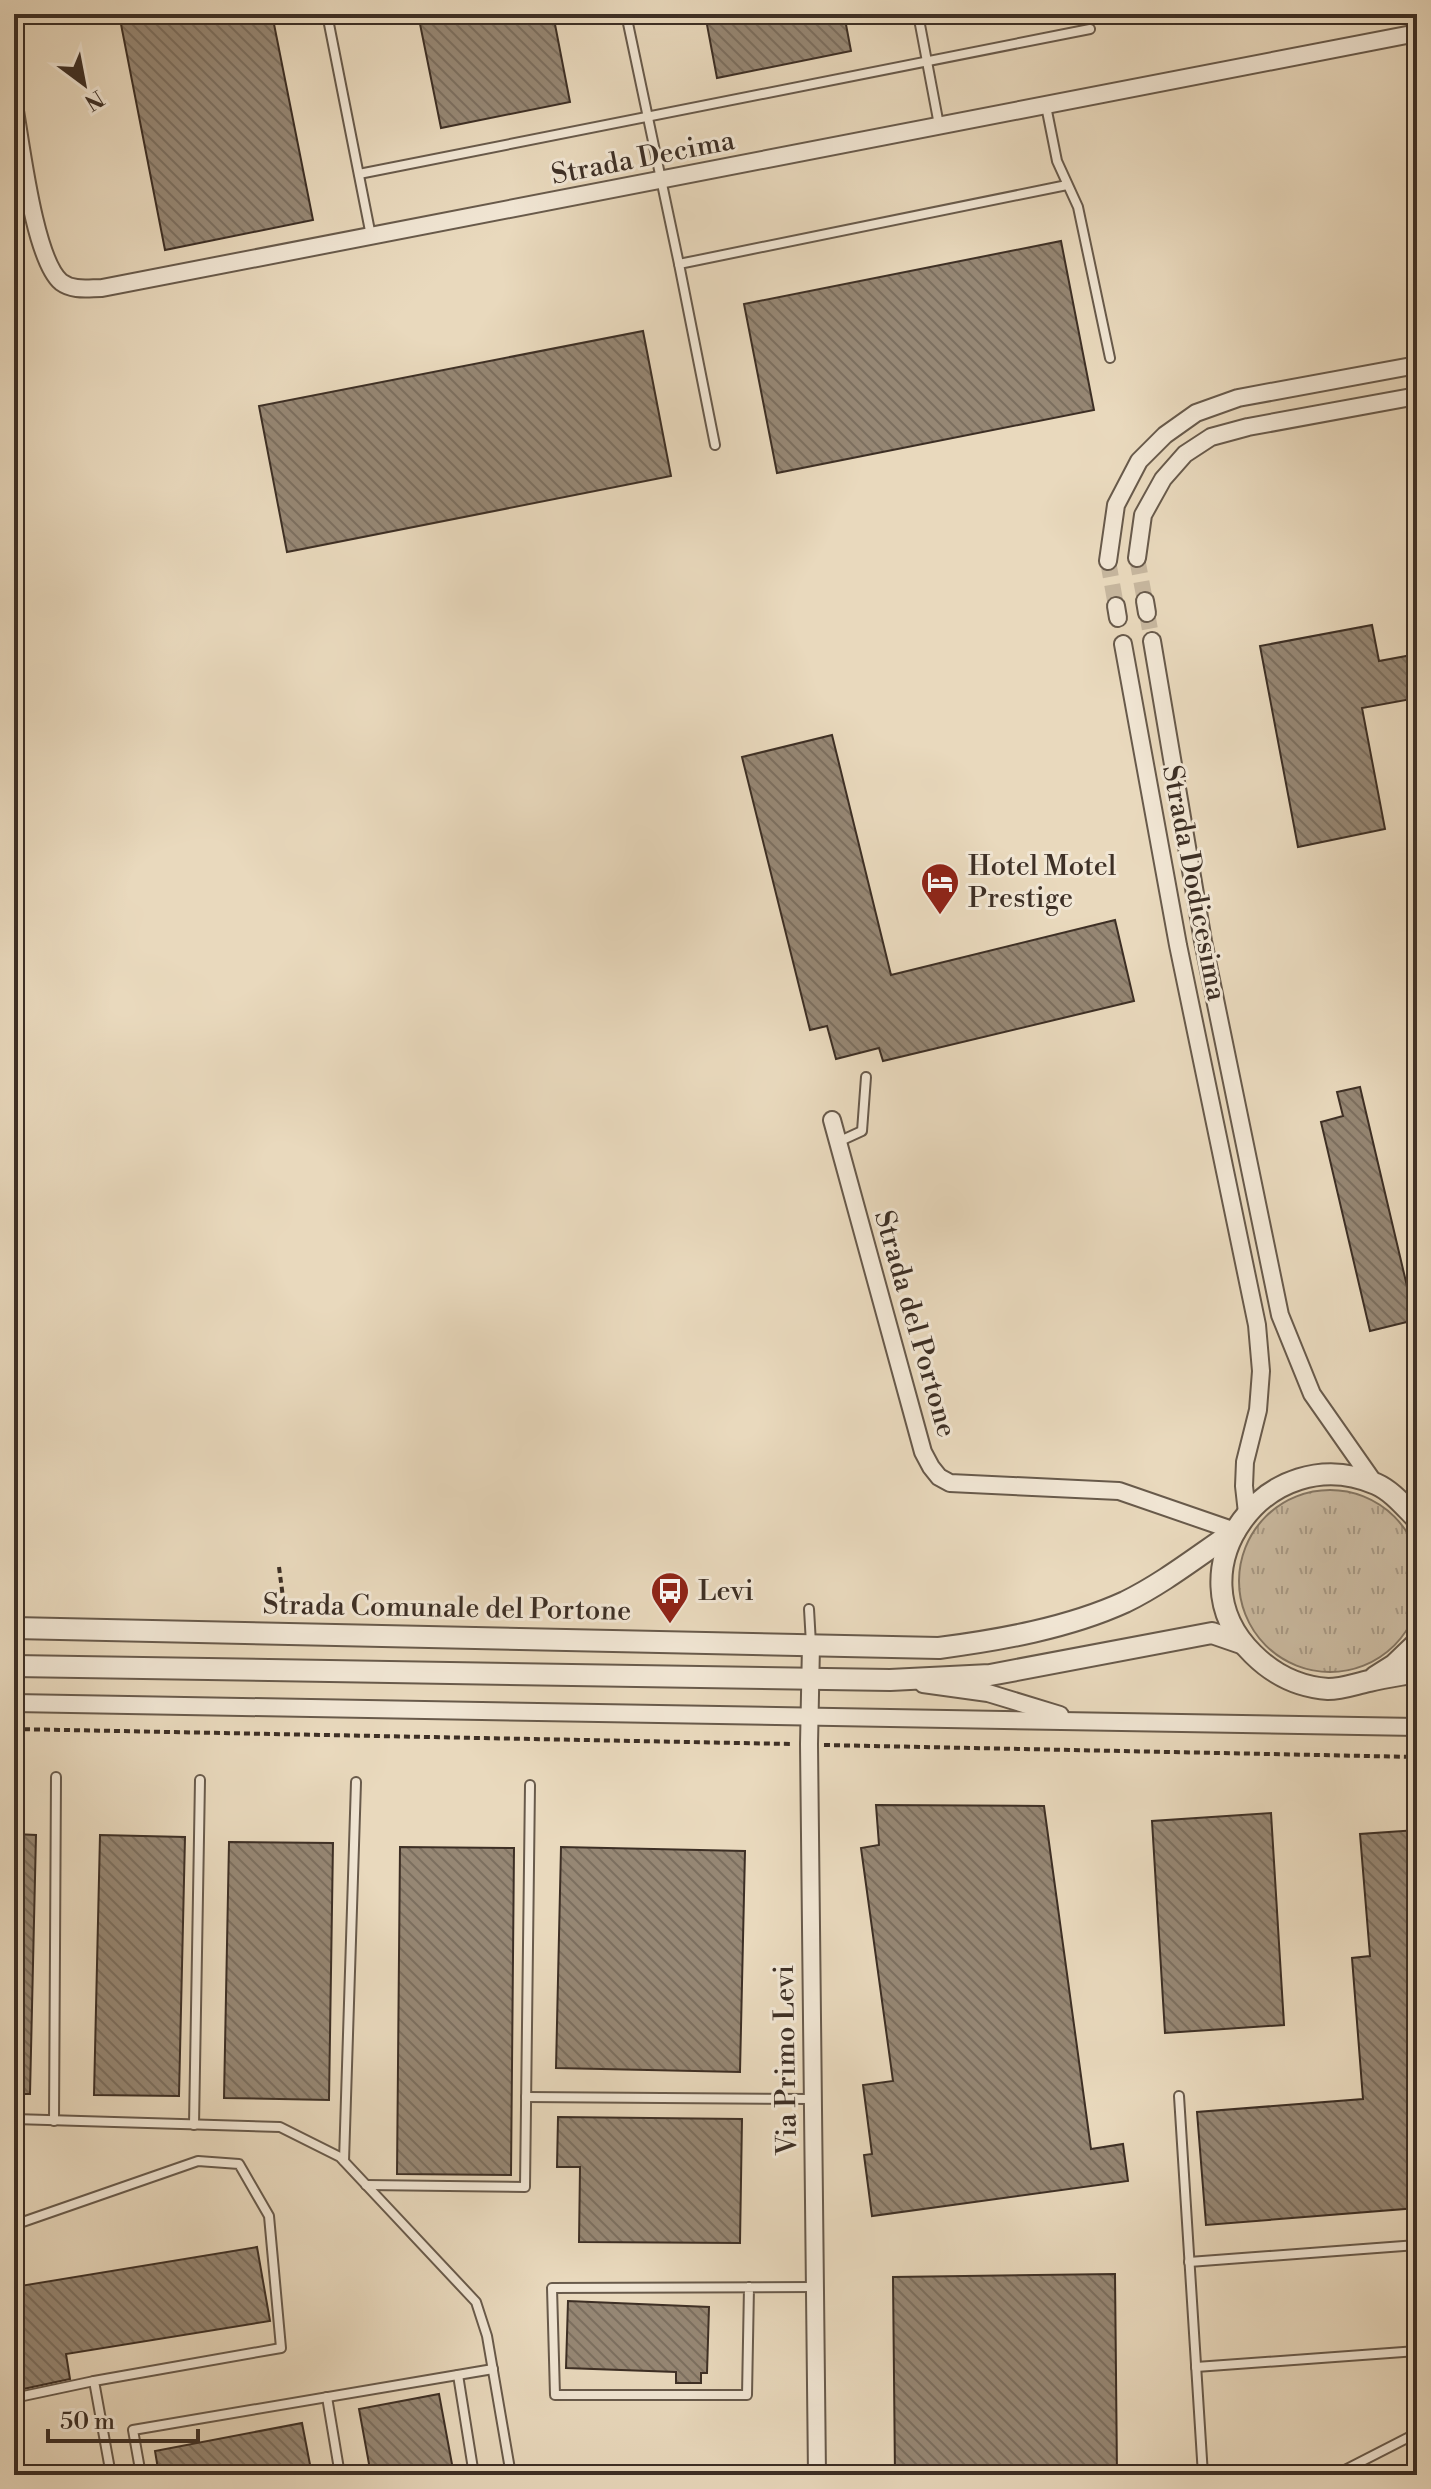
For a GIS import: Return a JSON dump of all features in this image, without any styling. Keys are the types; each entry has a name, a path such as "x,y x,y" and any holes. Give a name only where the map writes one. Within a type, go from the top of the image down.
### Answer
{"street":[{"name":"Strada Decima","path":"14,105 38,231 47,261 63,284 77,289 102,288 1417,33"},
{"path":"1108,561 1116,505 1139,461 1165,435 1196,413 1238,398 1417,365"},
{"path":"1137,558 1143,515 1163,479 1185,454 1211,437 1248,427 1417,396"},
{"name":"Strada Dodicesima","path":"1152,641 1203,941 1280,1315 1312,1394 1375,1484"},
{"name":"Strada Dodicesima","path":"1123,644 1178,945 1257,1325 1260,1356 1258,1410 1245,1462 1247,1513"},
{"name":"Strada del Portone","path":"832,1120 923,1452 939,1477 950,1483 1119,1491 1235,1531"},
{"path":"1217,1130 1241,1126"},
{"name":"Strada Comunale del Portone","path":"1417,1519 1390,1492 1375,1484 1346,1475 1306,1477 1271,1491 1247,1513 1235,1531 1224,1558 1222,1590 1227,1615 1241,1643 1269,1670 1297,1684 1329,1689 1351,1687 1417,1672"},
{"name":"Strada Comunale del Portone","path":"14,1628 939,1648 1004,1638 1073,1621 1111,1607 1143,1592 1235,1531"},
{"path":"14,1666 890,1680 990,1675 1212,1633 1241,1643"},
{"name":"Strada Comunale del Portone","path":"1368,1681 1394,1665 1417,1643"},
{"name":"Via Primo Levi","path":"811,1645 809,1744 817,2475"},
{"path":"890,1680 988,1693 1086,1722"},
{"path":"14,1703 1417,1727"}],"lane":[{"path":"327,14 371,237"},
{"path":"626,14 715,445"},
{"path":"918,14 939,126"},
{"path":"359,174 1090,29"},
{"path":"1046,105 1057,161 1078,207 1110,358"},
{"path":"679,264 1067,185"},
{"path":"838,1142 862,1131 866,1077"},
{"path":"809,1609 811,1645"},
{"path":"54,2121 56,1777"},
{"path":"194,2125 200,1780"},
{"path":"344,2161 356,1782"},
{"path":"366,2185 525,2187 530,1785"},
{"path":"1179,2096 1203,2475"},
{"path":"526,2097 813,2099"},
{"path":"14,2119 280,2127 340,2157 476,2302 487,2336 511,2475"},
{"path":"14,2225 198,2161 239,2164 269,2216 281,2348 14,2398"},
{"path":"1189,2262 1417,2245"},
{"path":"749,2287 747,2395 555,2395 552,2288 749,2287 815,2287"},
{"path":"1196,2367 1417,2351"},
{"path":"141,2475 133,2430 493,2369"},
{"path":"458,2375 474,2475"},
{"path":"94,2381 111,2475"},
{"path":"327,2397 340,2475"},
{"path":"1335,2475 1417,2433"}],"path":[{"path":"279,1567 285,1599"},
{"path":"14,1729 1417,1757"}],"green space":[{"path":"1330,1490 1365,1497 1394,1517 1414,1546 1421,1581 1414,1616 1394,1645 1365,1665 1330,1672 1295,1665 1266,1645 1246,1616 1239,1581 1246,1546 1266,1517 1295,1497"}],"building":[{"path":"119,14 272,14 313,220 165,250"},
{"path":"418,14 553,14 570,102 441,128"},
{"path":"705,14 844,14 851,51 717,78"},
{"path":"1061,241 1094,410 777,473 744,304"},
{"path":"643,331 671,476 287,552 259,406"},
{"path":"1372,625 1379,661 1417,654 1417,698 1362,708 1385,829 1298,847 1260,646"},
{"path":"832,735 891,975 1115,920 1134,1001 883,1061 879,1048 836,1059 827,1026 810,1030 742,757"},
{"path":"1360,1087 1415,1320 1370,1331 1321,1122 1343,1116 1337,1092"},
{"path":"876,1805 1044,1806 1091,2149 1123,2144 1128,2181 872,2216 864,2155 872,2154 863,2085 893,2081 861,1848 879,1845"},
{"path":"1271,1813 1284,2025 1165,2033 1152,1821"},
{"path":"1417,1830 1417,2208 1206,2225 1197,2112 1363,2099 1352,1958 1370,1956 1360,1834"},
{"path":"14,1834 36,1835 30,2094 14,2094"},
{"path":"100,1835 185,1837 179,2096 94,2095"},
{"path":"229,1842 333,1843 329,2100 224,2098"},
{"path":"400,1847 514,1848 511,2175 397,2174"},
{"path":"561,1847 745,1851 740,2072 556,2068"},
{"path":"558,2117 742,2119 740,2243 579,2242 580,2167 557,2167"},
{"path":"257,2247 270,2321 66,2354 70,2379 14,2391 14,2287"},
{"path":"1115,2274 1117,2475 895,2475 893,2277"},
{"path":"568,2301 709,2307 707,2373 701,2373 701,2383 676,2383 676,2372 566,2368"},
{"path":"439,2394 454,2475 371,2475 359,2409"},
{"path":"302,2423 312,2475 159,2475 155,2451"}],"tunnel":[{"path":"1137,558 1145,601"},
{"path":"1108,561 1116,606"},
{"path":"1147,613 1152,641"}],"place":[{"name":"Hotel Motel Prestige","path":"940,916"},
{"name":"Levi","path":"670,1625"}]}
